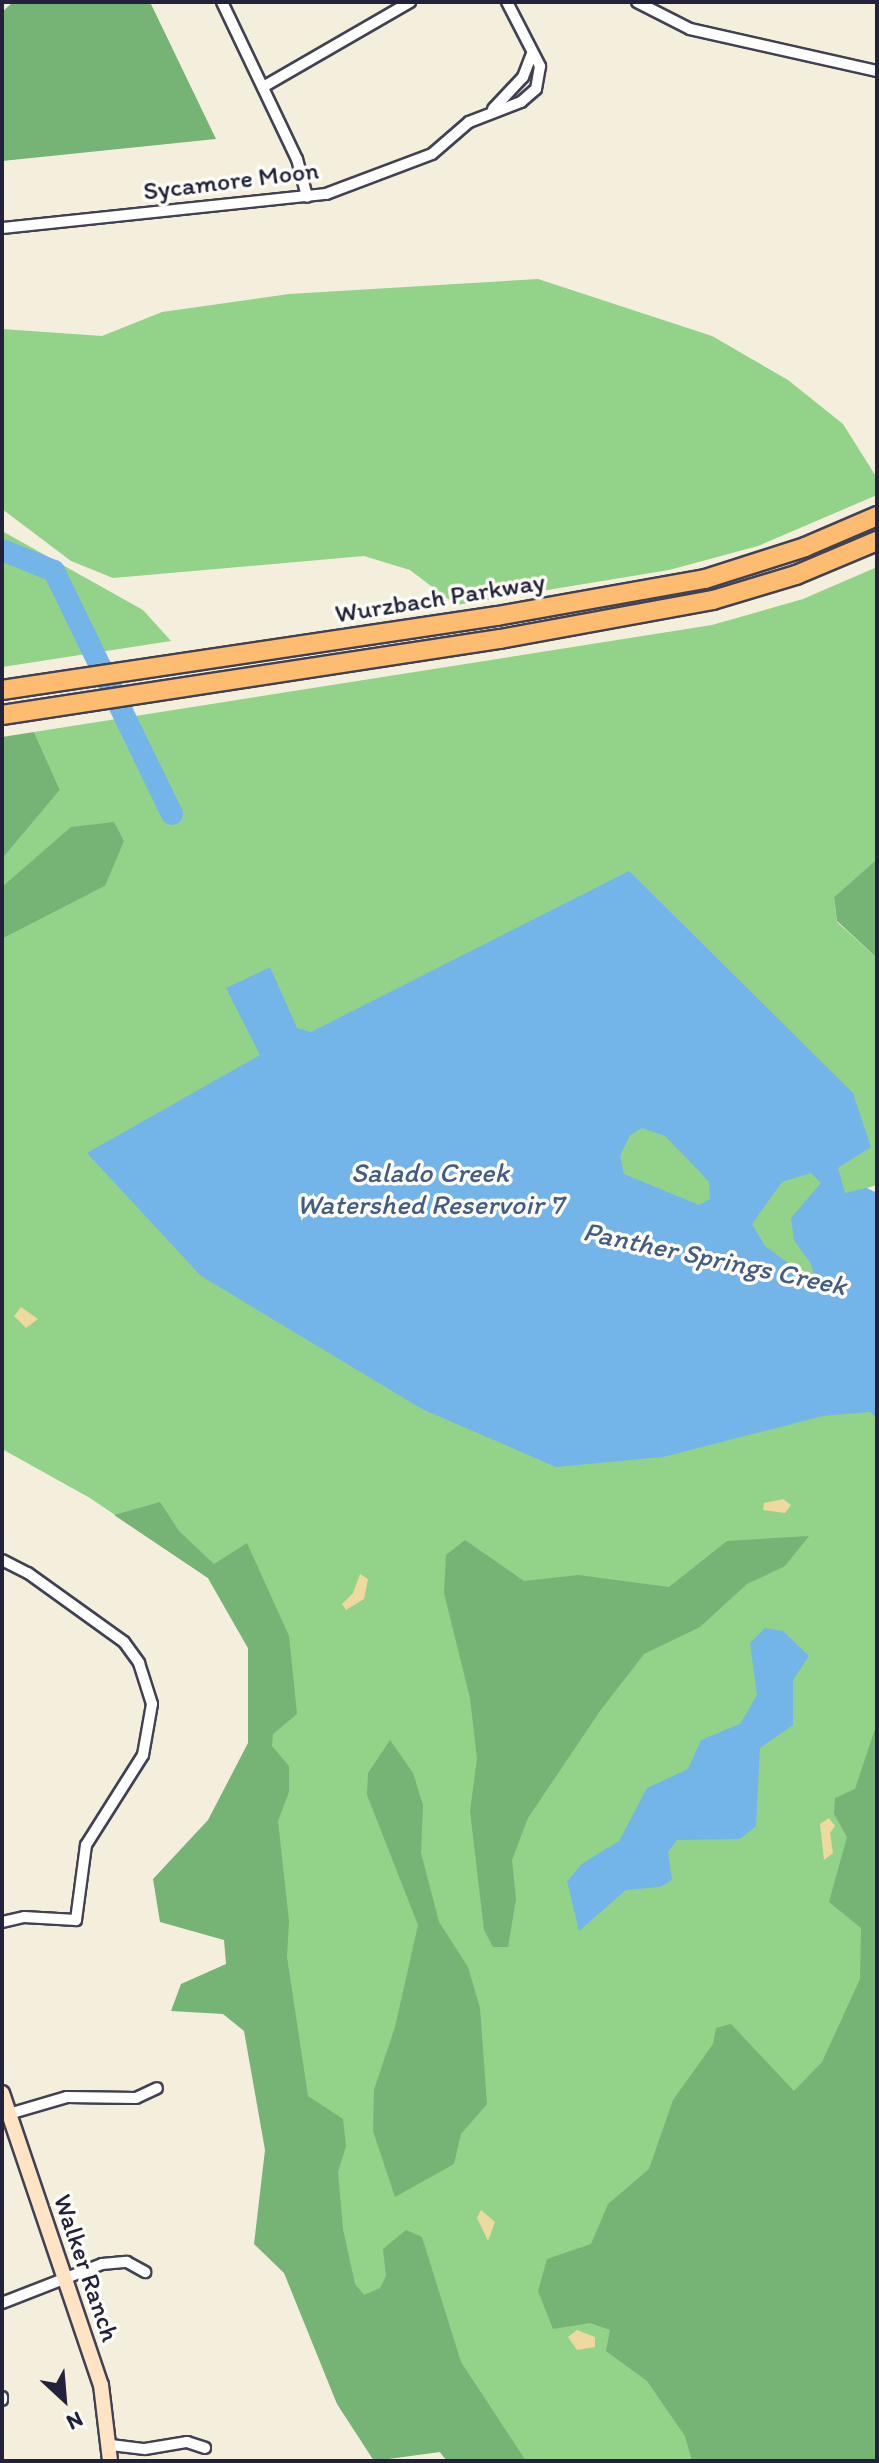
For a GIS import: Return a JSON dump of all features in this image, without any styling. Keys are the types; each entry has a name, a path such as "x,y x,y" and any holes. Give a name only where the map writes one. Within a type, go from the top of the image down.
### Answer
{"highway":[{"name":"Wurzbach Parkway","path":"2,690 705,579 805,547 877,516"},
{"name":"Wurzbach Parkway","path":"2,715 713,600 796,575 877,541"}],"street":[{"path":"222,2 297,159 307,197"},
{"path":"263,87 410,2"},
{"path":"507,2 532,53"},
{"path":"637,2 666,19 714,36 877,71"},
{"name":"Sycamore Moon","path":"2,228 307,197 341,190 432,154 493,110 523,77 532,53"},
{"name":"Sycamore Moon","path":"493,110 521,102 536,89 540,66 532,53"},
{"path":"2,1560 42,1581 124,1642 139,1663 152,1704 143,1755 86,1845 76,1920 24,1917 2,1922"},
{"path":"6,2115 67,2097 136,2098 157,2088"},
{"name":"Walker Ranch","path":"2,2093 6,2115 101,2385 111,2445 110,2461"},
{"path":"2,2303 114,2262 145,2272"},
{"path":"111,2445 145,2449 187,2442 205,2448"}],"green space":[{"path":"13,2 150,2 216,139 2,161 2,12"},
{"path":"538,279 712,336 788,380 843,424 877,478 877,495 758,546 669,570 456,605 410,570 364,556 113,578 71,561 2,509 2,329 102,336 162,312 289,294"},
{"path":"2,531 143,610 171,641 2,667"},
{"path":"877,567 877,859 834,897 837,922 877,958 877,1185 867,1188 877,1193 877,2461 447,2461 407,2412 314,2255 248,1840 248,1648 208,1578 90,1498 2,1449 2,939 105,886 2,887 2,859 60,790 34,732 712,625 803,599"},
{"path":"34,732 60,790 2,859 2,737"},
{"path":"114,822 124,841 105,886 2,939 2,887 71,827"},
{"path":"877,859 877,958 837,921 834,897"},
{"path":"160,1502 179,1531 214,1564 247,1543 289,1636 297,1714 273,1734 272,1746 289,1766 289,1792 278,1821 289,1921 287,1957 308,2096 343,2119 346,2146 338,2172 343,2229 355,2284 364,2295 380,2288 386,2276 383,2249 406,2230 422,2237 461,2362 526,2461 447,2461 440,2452 374,2461 337,2404 284,2273 254,2244 265,2150 244,2031 223,2014 171,2011 181,1984 226,1964 224,1940 160,1922 153,1879 208,1820 248,1743 248,1648 208,1578 114,1515"},
{"path":"809,1536 785,1566 747,1584 700,1627 644,1654 600,1711 528,1818 512,1860 516,1899 508,1947 493,1947 484,1930 470,1811 477,1759 470,1698 444,1593 446,1555 465,1540 524,1581 578,1575 669,1587 727,1541"},
{"path":"877,1723 877,2461 692,2461 685,2436 647,2381 606,2351 610,2330 590,2323 553,2329 538,2291 547,2259 591,2244 608,2204 649,2169 673,2100 713,2044 716,2028 731,2024 794,2091 822,2062 860,1979 861,1928 829,1902 847,1837 834,1814 835,1798 855,1789"},
{"path":"390,1740 413,1773 423,1805 421,1853 439,1922 468,1967 480,2008 487,2104 461,2134 454,2164 395,2197 373,2131 374,2090 395,2027 418,1925 367,1795 368,1773"}],"sand":[{"path":"21,1307 38,1319 26,1328 14,1316"},
{"path":"783,1499 791,1505 785,1513 763,1510 764,1503"},
{"path":"360,1574 368,1579 364,1599 346,1610 342,1604 353,1593"},
{"path":"829,1818 835,1826 830,1833 833,1853 824,1860 820,1824"},
{"path":"481,2210 495,2222 488,2241 477,2218"},
{"path":"577,2330 595,2337 595,2347 577,2350 568,2337"}],"water":[{"name":"Salado Creek Watershed Reservoir 7","path":"629,871 853,1093 871,1147 838,1168 845,1193 866,1188 877,1193 877,1418 870,1412 823,1416 663,1457 556,1467 422,1409 201,1276 87,1153 260,1055 226,988 270,967 297,1028 311,1032","holes":["642,1128 665,1136 698,1170 709,1182 710,1199 699,1205 624,1174 620,1156 630,1135","811,1173 821,1183 791,1218 794,1240 811,1264 814,1275 806,1276 765,1246 752,1224 782,1182"]},
{"path":"765,1628 783,1631 809,1656 793,1680 793,1725 760,1748 756,1826 740,1839 677,1840 668,1852 672,1880 660,1887 626,1890 579,1931 567,1881 583,1863 619,1841 647,1788 688,1769 701,1740 740,1724 757,1695 750,1643"}],"waterway":[{"name":"Panther Springs Creek","path":"2,550 54,571 172,814"}]}
